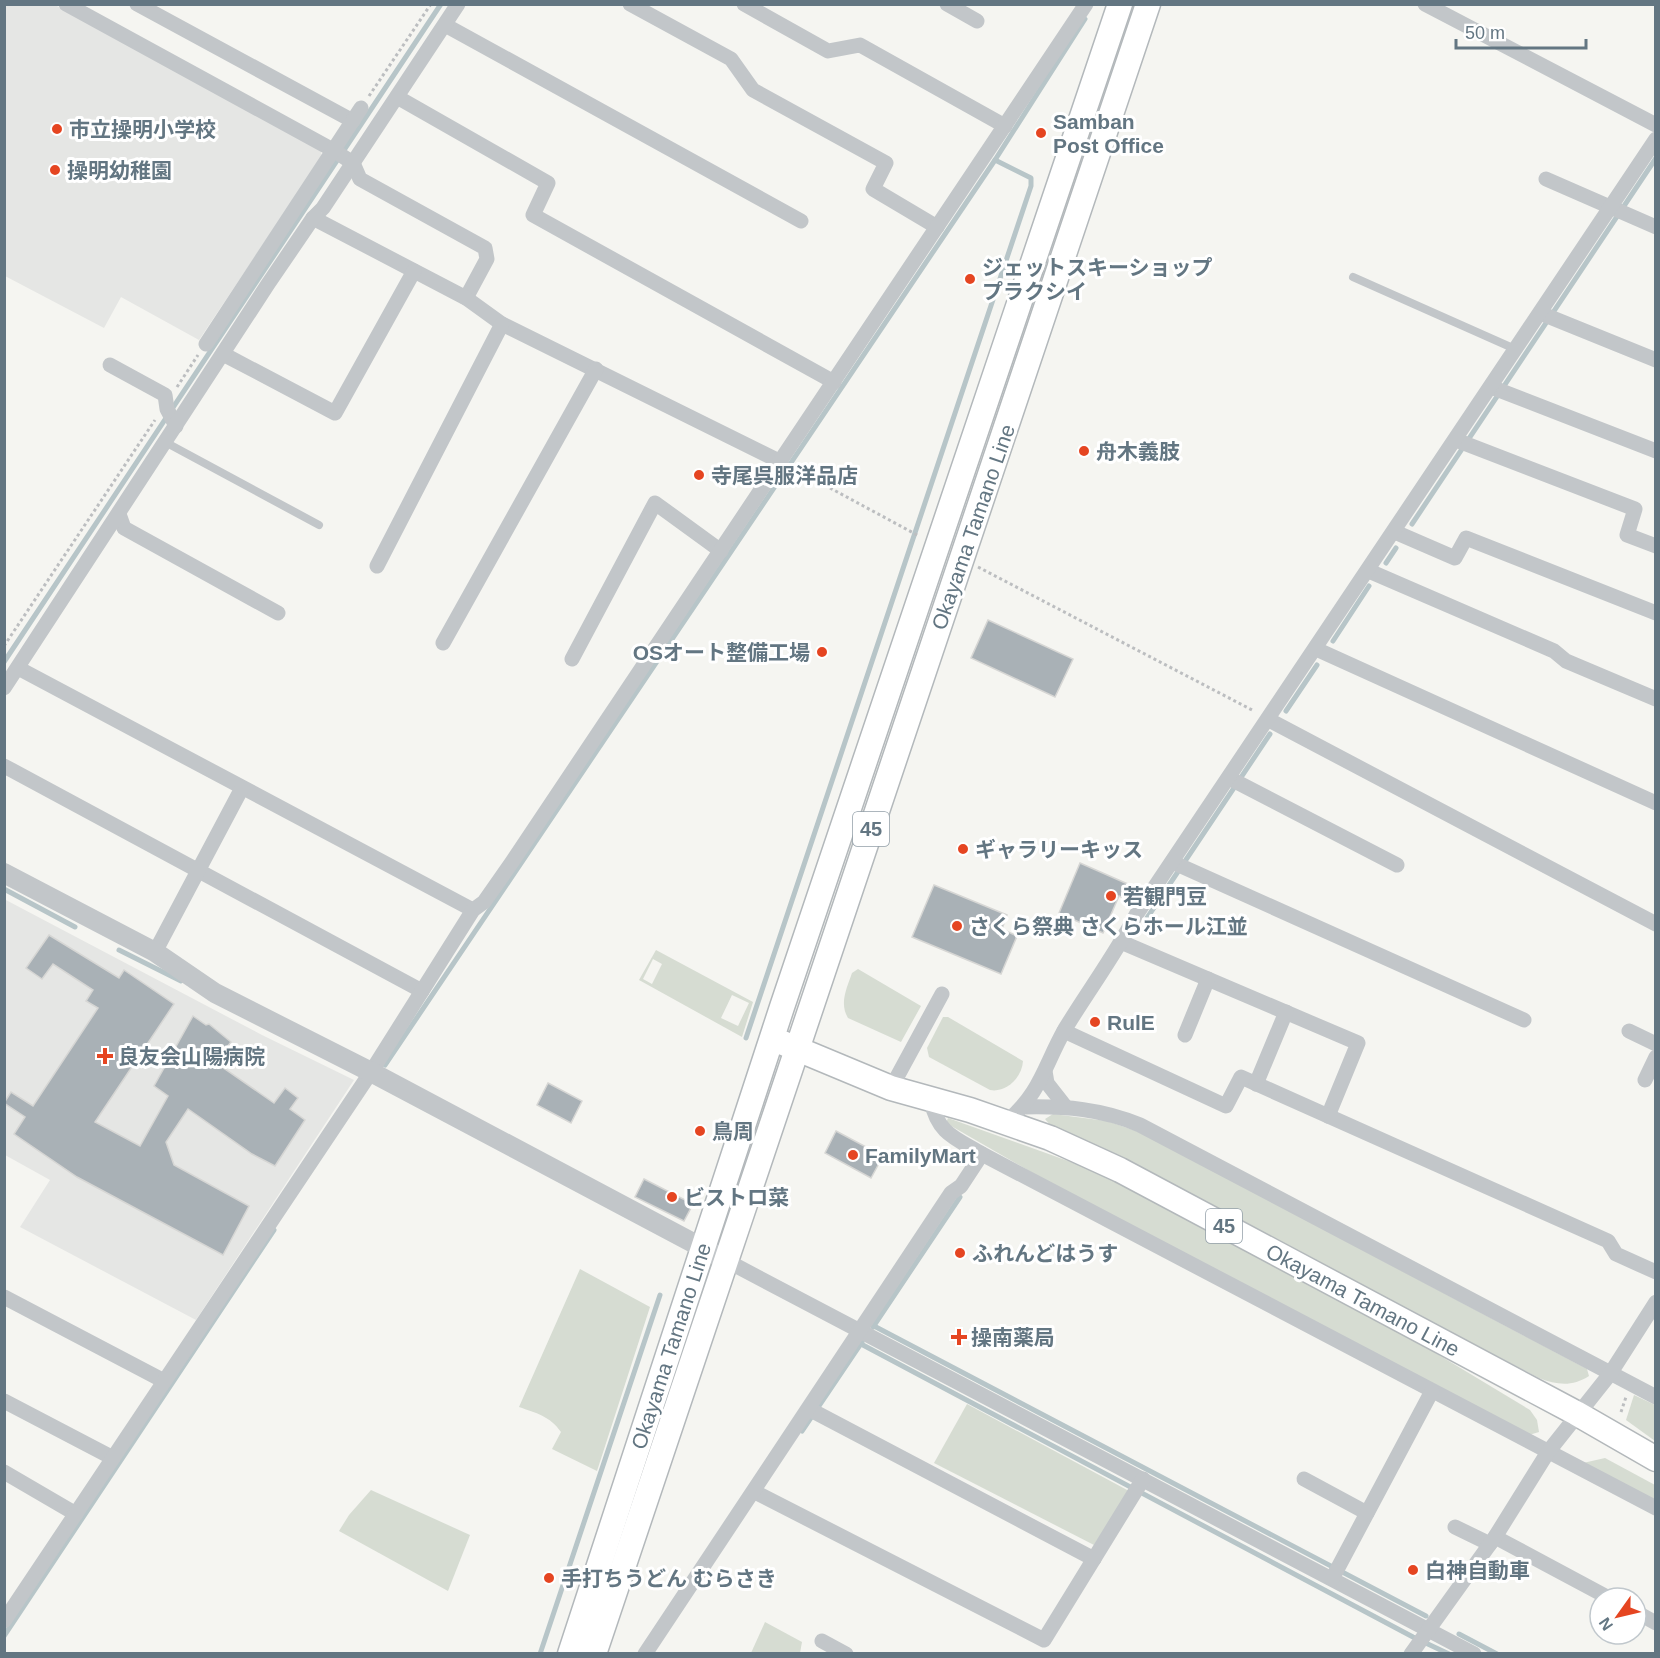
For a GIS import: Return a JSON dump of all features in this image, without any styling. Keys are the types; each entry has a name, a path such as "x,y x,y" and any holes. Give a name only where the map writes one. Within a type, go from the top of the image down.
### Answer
{"main road":[{"name":"Okayama Tamano Line","path":"570,1653 773,1038 927,540 1120,4"},
{"name":"Okayama Tamano Line","path":"594,1653 1148,4"},
{"name":"Okayama Tamano Line","path":"773,1038 891,1088 931,1101 1015,1114 1050,1138 1120,1170 1576,1413 1656,1459"}],"street":[{"path":"66,4 342,156 360,178 485,248 487,259 466,298"},
{"path":"137,4 362,122"},
{"path":"206,344 342,156 362,122 397,97 458,4"},
{"path":"630,4 731,59 753,90 886,163 873,189 937,227"},
{"path":"744,4 828,51 860,45 1005,126"},
{"path":"947,4 977,21"},
{"path":"4,1621 371,1072 473,910 484,902 512,862 721,550 787,465 834,382 1086,4"},
{"path":"1425,4 1656,125"},
{"path":"445,25 801,221"},
{"path":"397,97 548,183 533,215 834,382"},
{"path":"4,688 165,442 171,415 223,354 313,218 323,208 342,156 362,122"},
{"path":"1015,1114 1045,1071 1064,1031 1136,915 1180,866 1236,781 1269,720 1395,532 1497,389 1515,350 1545,315 1616,210 1656,139"},
{"path":"1546,179 1656,227"},
{"path":"313,218 466,298 502,324 787,465"},
{"path":"223,354 335,413 414,271"},
{"path":"1545,315 1656,360"},
{"path":"377,566 502,324"},
{"path":"110,365 165,395 171,415"},
{"path":"443,643 596,369"},
{"path":"1497,389 1656,451"},
{"path":"1461,442 1635,509 1627,535 1656,546"},
{"path":"572,659 655,503 721,550"},
{"path":"119,514 124,528 278,613"},
{"path":"1395,532 1455,558 1466,538 1656,613"},
{"path":"1369,571 1554,651 1566,661 1656,699"},
{"path":"1316,649 1656,803"},
{"path":"18,668 473,910"},
{"path":"1269,720 1656,924"},
{"path":"4,766 422,991"},
{"path":"1236,781 1397,866"},
{"path":"155,952 242,788"},
{"path":"1180,866 1524,1020"},
{"path":"4,873 155,952 215,993 371,1072 866,1334 1139,1486 1336,1573 1420,1641 1474,1653"},
{"path":"1121,942 1358,1043 1328,1116"},
{"path":"1185,1035 1208,979"},
{"path":"891,1088 942,994"},
{"path":"1256,1084 1286,1012"},
{"path":"1064,1031 1226,1106 1241,1077 1608,1241 1616,1254 1656,1272"},
{"path":"1629,1031 1656,1044"},
{"path":"1645,1080 1656,1057"},
{"path":"1045,1071 1047,1083 1065,1106"},
{"path":"931,1101 934,1118 942,1130 982,1154 1656,1508"},
{"path":"1015,1114 1065,1106 1118,1116 1140,1125 1656,1397"},
{"path":"645,1653 814,1412 866,1334 951,1193 961,1186 982,1154"},
{"path":"4,1297 164,1381"},
{"path":"1420,1641 1492,1541 1548,1452 1576,1413 1610,1374 1656,1302"},
{"path":"1336,1573 1432,1391"},
{"path":"4,1401 114,1458"},
{"path":"814,1412 1094,1559"},
{"path":"4,1472 76,1514"},
{"path":"1304,1479 1367,1513"},
{"path":"1036,1653 1139,1486"},
{"path":"758,1493 1044,1640"},
{"path":"1455,1527 1492,1541 1588,1588"},
{"path":"822,1641 846,1653"}],"lane":[{"path":"1353,277 1515,350"},
{"path":"165,442 319,525"}],"path":[{"path":"362,122 431,4"},
{"path":"4,646 171,415 206,344"},
{"path":"787,465 927,540"},
{"path":"962,558 1269,720"},
{"path":"1621,1412 1628,1390"}],"shaded area":[{"path":"4,5 55,5 320,148 322,156 199,340 121,297 104,328 5,276"},
{"path":"4,899 262,1035 354,1080 196,1320 20,1227 50,1180 5,1155"},
{"path":"656,950 753,1002 742,1037 639,980","holes":["653,959 662,964 652,984 643,979","732,995 749,1003 738,1026 721,1018"]},
{"path":"858,969 921,1006 901,1042 848,1018 844,1007 845,996 852,973"},
{"path":"943,1017 948,1017 1023,1061 1020,1073 1012,1083 1002,1089 990,1090 929,1057 927,1048"},
{"path":"1053,1114 1107,1121 1142,1133 1587,1369 1589,1376 1577,1382 1564,1384 1539,1378 1091,1144 1051,1126 1045,1119"},
{"path":"948,1118 1096,1171 1399,1331 1530,1410 1537,1420 1539,1432 1529,1435 1057,1187 946,1123"},
{"path":"580,1269 650,1307 597,1471 552,1449 561,1432 537,1413 519,1407"},
{"path":"1634,1395 1655,1405 1655,1441 1626,1420"},
{"path":"967,1404 1129,1491 1094,1545 934,1463"},
{"path":"1605,1458 1655,1485 1655,1501 1583,1463"},
{"path":"371,1490 470,1535 448,1591 339,1531 349,1515"},
{"path":"765,1622 802,1642 800,1653 751,1653"}],"building":[{"path":"988,620 1073,659 1055,697 971,658"},
{"path":"1080,863 1139,889 1133,902 1119,896 1103,933 1059,913"},
{"path":"934,885 1007,915 1002,929 1017,936 1001,974 912,937"},
{"path":"49,935 119,978 124,970 174,1004 95,1122 140,1146 168,1096 154,1086 193,1016 206,1025 209,1024 231,1042 215,1062 274,1103 285,1088 298,1098 290,1109 305,1120 275,1166 252,1154 188,1109 166,1142 174,1165 249,1206 223,1255 77,1177 14,1134 25,1117 4,1103 11,1092 33,1106 98,1008 86,1001 93,990 53,964 42,979 26,968"},
{"path":"548,1083 582,1101 571,1123 537,1105"},
{"path":"836,1131 883,1156 871,1178 825,1153"},
{"path":"644,1179 693,1204 684,1221 635,1197"}],"waterway":[{"path":"4,662 441,4"},
{"path":"385,1065 995,160 1085,19"},
{"path":"1412,524 1656,158"},
{"path":"746,1038 1031,186 1031,178 995,160"},
{"path":"1386,563 1396,548"},
{"path":"1333,641 1369,586"},
{"path":"1286,711 1317,665"},
{"path":"1147,918 1270,734"},
{"path":"4,889 75,927"},
{"path":"119,950 181,981"},
{"path":"873,1327 960,1197"},
{"path":"4,1636 274,1230"},
{"path":"540,1654 660,1295"},
{"path":"874,1326 1426,1616"},
{"path":"802,1431 862,1342"},
{"path":"861,1344 1449,1654"},
{"path":"1459,1634 1497,1654"}],"place":[{"name":"市立操明小学校","path":"57,129"},
{"name":"Samban Post Office","path":"1041,133"},
{"name":"操明幼稚園","path":"55,170"},
{"name":"ジェットスキーショップ プラクシイ","path":"970,279"},
{"name":"舟木義肢","path":"1084,451"},
{"name":"寺尾呉服洋品店","path":"699,475"},
{"name":"OSオート整備工場","path":"822,652"},
{"name":"ギャラリーキッス","path":"963,849"},
{"name":"若観門豆","path":"1111,896"},
{"name":"さくら祭典 さくらホール江並","path":"957,926"},
{"name":"RulE","path":"1095,1022"},
{"name":"良友会山陽病院","path":"105,1056"},
{"name":"鳥周","path":"700,1131"},
{"name":"FamilyMart","path":"853,1155"},
{"name":"ビストロ菜","path":"672,1197"},
{"name":"ふれんどはうす","path":"960,1253"},
{"name":"操南薬局","path":"959,1337"},
{"name":"白神自動車","path":"1413,1570"},
{"name":"手打ちうどん むらさき","path":"549,1578"}]}
